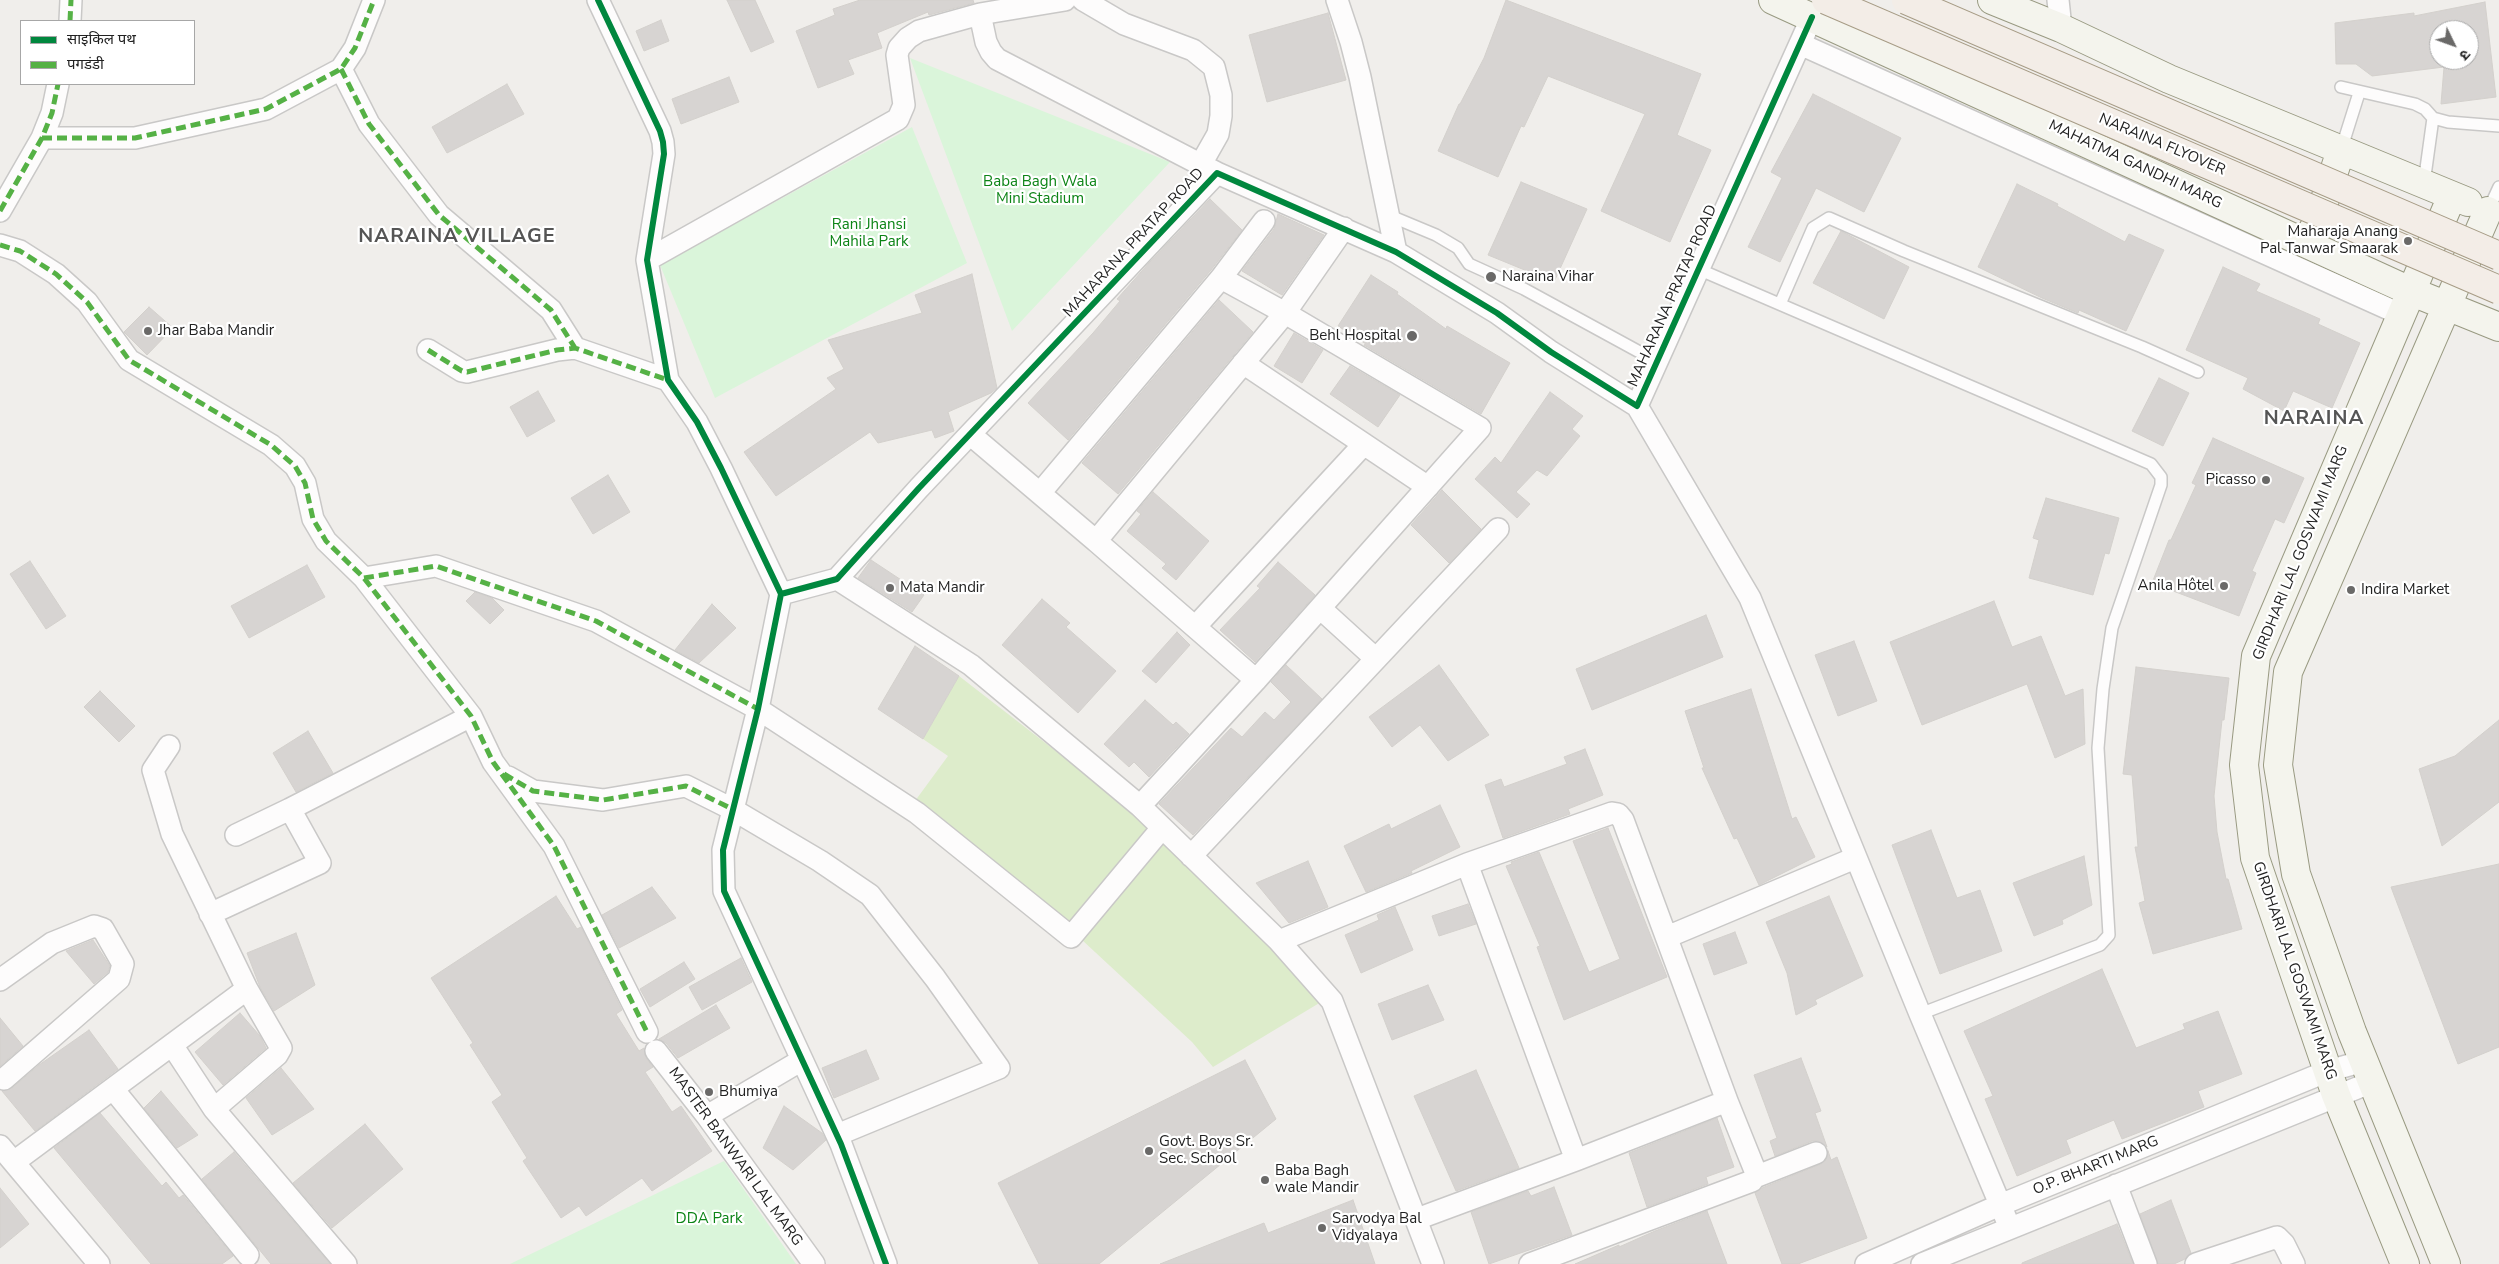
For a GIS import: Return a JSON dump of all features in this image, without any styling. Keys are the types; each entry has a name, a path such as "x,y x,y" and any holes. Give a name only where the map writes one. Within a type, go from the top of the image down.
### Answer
{"main road":[{"name":"MAHATMA GANDHI MARG","path":"1773,0 1819,8 2305,243 2405,302 2448,306 2499,327"},
{"name":"NARAINA FLYOVER","path":"1906,0 2499,256"},
{"path":"1992,0 2061,28 2169,79 2452,196 2495,204 2448,306 2288,672 2278,765 2296,874 2368,1071 2446,1264"},
{"name":"NARAINA FLYOVER","path":"1819,8 2499,290"},
{"path":"2305,243 2318,221 2341,150"},
{"name":"GIRDHARI LAL GOSWAMI MARG","path":"2405,1264 2332,1083 2255,858 2244,765 2256,656 2405,302 2452,196"}],"street":[{"path":"70,20 71,0"},
{"path":"42,138 135,138 266,109 341,69 355,48 374,0"},
{"path":"598,0 660,131 664,154 647,260 668,380 697,422 722,468 780,594 758,709 723,850 724,890 837,1135 886,1264"},
{"path":"647,260 898,119 904,105 897,55 899,48 908,38 919,31 980,14 1064,0"},
{"path":"980,14 986,42 997,59 1209,168 1221,116 1221,95 1214,67 1193,50 1124,24 1083,0"},
{"path":"1337,0 1358,68 1396,252"},
{"path":"2058,0 2061,28"},
{"name":"MAHARANA PRATAP ROAD","path":"837,579 919,488 971,435 1209,168 1396,252 1497,313 1551,352 1637,406 1800,44 1819,8"},
{"path":"1800,44 2405,302"},
{"path":"341,69 369,124 439,215 551,310 575,348"},
{"path":"0,211 42,138 52,113 58,85"},
{"path":"1040,493 1221,278 1264,221"},
{"path":"1096,541 1285,313 1344,228"},
{"path":"0,245 20,251 56,274 87,302 129,360 270,444 295,466 305,484 312,519 326,541 364,578 471,716 493,762 554,846 646,1032"},
{"path":"1140,806 1256,680 1480,428 1285,313 1221,278"},
{"path":"428,350 462,372 467,372 557,350 575,348 668,380"},
{"path":"1243,363 1428,487"},
{"path":"1637,406 1750,598 1855,858 2010,1228"},
{"path":"971,435 1256,680"},
{"path":"1195,627 1364,444"},
{"path":"1191,856 1498,529"},
{"path":"364,578 436,566 596,621 758,709 917,813 1071,937 1162,828"},
{"path":"780,594 837,579 971,665 1140,806 1279,942 1332,1000 1433,1264"},
{"path":"1320,608 1376,659"},
{"path":"236,835 471,716"},
{"path":"169,746 153,770 172,834 246,989 281,1048 277,1055 214,1109"},
{"path":"500,772 533,791 603,800 686,786 732,809 820,861 870,895 935,978 999,1068 837,1135"},
{"path":"210,914 320,862 290,809"},
{"path":"1279,942 1467,864 1606,814 1618,814 1623,820 1727,1101 1756,1173 1755,1177"},
{"path":"1667,938 1855,858"},
{"path":"1467,864 1576,1160"},
{"path":"0,980 52,943 94,926 103,929 123,964 119,979 2,1081"},
{"path":"14,1162 246,989"},
{"path":"172,1045 214,1109 346,1264"},
{"name":"MASTER BANWARI LAL MARG","path":"656,1051 707,1116 814,1264"},
{"path":"707,1116 802,1060"},
{"path":"2332,1083 2368,1071"},
{"name":"O.P. BHARTI MARG","path":"1922,1264 2116,1184 2332,1083"},
{"name":"O.P. BHARTI MARG","path":"1866,1264 2000,1205 2332,1083"},
{"path":"113,1089 248,1255"},
{"path":"1417,1219 1727,1101"},
{"path":"0,1146 99,1264"},
{"path":"1530,1264 1746,1184 1755,1177 1816,1153"},
{"path":"2116,1184 2146,1264"},
{"path":"2196,1264 2277,1237 2284,1244 2294,1264"}],"lane":[{"path":"2341,87 2359,93 2415,104 2425,109 2432,118 2448,122 2499,126"},
{"path":"2341,150 2359,93"},
{"path":"2424,184 2432,118"},
{"path":"1388,215 1436,235 1458,248 1469,264 1524,289 1656,361"},
{"path":"1780,304 1813,228 1829,218 1904,251 2142,347 2198,372"},
{"path":"1698,268 2151,464 2157,469 2161,477 2161,485 2112,628 2103,688 2098,748 2109,935 2100,945 1920,1014"}],"green space":[{"name":"Baba Bagh Wala Mini Stadium","path":"910,58 1170,162 1012,331"},
{"name":"Rani Jhansi Mahila Park","path":"912,127 967,263 715,398 660,265"},
{"path":"959,676 1137,814 1277,944 1321,1002 1213,1067 1192,1042 1068,927 904,816 948,756 923,739"},
{"name":"DDA Park","path":"724,1161 796,1264 510,1264"}],"building":[{"path":"727,0 755,0 774,42 751,52"},
{"path":"860,0 973,0 974,3 929,15 928,12 877,33 882,48 848,60 854,74 818,88 796,31 835,15 833,9"},
{"path":"1506,0 1701,74 1677,135 1711,150 1670,242 1601,211 1645,114 1548,76 1524,127 1521,126 1498,177 1438,151 1459,104 1484,58"},
{"path":"2485,2 2496,97 2441,104 2444,70 2479,70 2479,20 2429,20 2429,69 2372,76 2356,64 2336,64 2335,23 2414,13 2414,16"},
{"path":"1328,13 1346,80 1267,102 1249,35"},
{"path":"661,20 669,41 644,51 636,31"},
{"path":"729,77 739,102 681,124 672,99"},
{"path":"507,84 524,114 447,153 432,127"},
{"path":"1813,94 1901,138 1864,212 1816,188 1780,262 1748,247 1782,178 1771,172"},
{"path":"1521,182 1587,209 1554,282 1488,255"},
{"path":"2017,184 2058,204 2057,206 2125,242 2129,234 2164,250 2126,331 2079,310 2078,313 2042,298 1978,267"},
{"path":"1210,199 1242,230 1211,270 1068,440 1028,403 1093,333 1120,301 1117,299 1149,263"},
{"path":"1278,214 1324,235 1282,295 1242,271 1274,229"},
{"path":"1841,231 1909,267 1884,319 1813,283"},
{"path":"2223,267 2260,284 2256,291 2320,319 2318,324 2360,343 2332,408 2293,391 2284,411 2243,389 2248,378 2186,350"},
{"path":"972,274 997,388 991,393 948,412 954,431 935,438 932,430 878,443 870,432 776,496 744,452 836,389 827,378 844,369 828,340 922,313 915,295"},
{"path":"1371,275 1398,292 1397,294 1446,329 1447,326 1510,363 1481,414 1364,345 1366,344 1338,326"},
{"path":"1219,300 1253,332 1118,494 1082,463"},
{"name":"Jhar Baba Mandir","path":"149,307 173,328 147,355 124,332"},
{"path":"1294,333 1323,350 1302,383 1274,366"},
{"path":"1350,366 1400,395 1378,427 1330,394"},
{"path":"2159,378 2189,393 2163,446 2132,431"},
{"path":"538,391 555,421 527,437 510,407"},
{"path":"1550,392 1583,416 1572,429 1580,436 1547,476 1537,470 1516,492 1530,504 1517,518 1475,479 1495,457 1501,463"},
{"path":"2213,438 2304,478 2284,523 2275,519 2252,571 2256,573 2239,616 2152,583 2169,540 2171,540 2196,485 2192,483"},
{"path":"608,475 630,512 593,534 571,498"},
{"path":"1442,490 1481,529 1449,563 1411,525"},
{"path":"1153,492 1209,541 1176,580 1162,568 1166,564 1127,531 1141,514 1137,511"},
{"path":"2046,498 2119,518 2109,554 2105,553 2093,595 2029,578 2039,540 2033,538"},
{"name":"Mata Mandir","path":"871,560 924,595 912,612 858,578"},
{"path":"30,561 66,616 46,629 10,574"},
{"path":"1278,562 1315,595 1255,662 1220,630 1260,588 1257,586"},
{"path":"307,565 325,597 249,638 231,606"},
{"path":"475,592 492,598 504,610 490,624 466,601"},
{"path":"1042,599 1070,623 1066,627 1116,671 1078,713 1002,645"},
{"path":"1994,601 2012,647 2041,636 2065,696 2083,689 2085,744 2055,758 2027,684 1922,725 1890,642"},
{"path":"712,604 736,628 699,663 675,650"},
{"path":"1706,615 1723,657 1592,710 1576,669"},
{"path":"1177,632 1190,645 1156,683 1142,671"},
{"path":"1854,641 1877,701 1838,716 1815,655"},
{"path":"915,646 959,676 923,739 878,709"},
{"path":"1286,665 1322,699 1193,835 1159,804 1231,728 1242,737 1265,712 1274,720 1291,702 1271,682"},
{"path":"1439,665 1489,735 1448,761 1420,725 1392,747 1369,717"},
{"path":"2136,667 2229,678 2224,720 2222,720 2214,796 2217,832 2226,879 2228,879 2242,929 2153,954 2139,903 2145,901 2135,847 2138,847 2132,775 2123,774"},
{"path":"1751,689 1792,819 1796,817 1815,857 1759,885 1737,838 1734,839 1702,768 1704,768 1685,711"},
{"path":"100,691 135,726 119,742 84,707"},
{"path":"1145,700 1173,725 1176,722 1189,734 1149,777 1134,762 1129,767 1104,744"},
{"path":"2499,720 2499,802 2442,846 2419,769 2455,756"},
{"path":"308,731 333,773 296,792 273,753"},
{"path":"1585,749 1603,795 1568,809 1570,814 1503,838 1485,785 1501,779 1504,787 1567,764 1564,757"},
{"path":"1440,805 1460,847 1411,871 1412,873 1366,892 1344,846 1389,824 1391,829"},
{"path":"1608,828 1667,977 1564,1020 1537,947 1540,946 1506,866 1512,864 1511,862 1539,852 1589,972 1620,959 1573,841"},
{"path":"1931,830 1957,898 1980,890 2002,951 1940,974 1892,845"},
{"path":"2084,856 2092,905 2062,920 2063,924 2034,936 2013,883"},
{"path":"1308,861 1328,907 1289,923 1256,883"},
{"path":"2499,864 2499,1047 2458,1064 2391,887"},
{"path":"652,887 676,918 619,948 602,915"},
{"path":"556,896 577,929 581,927 622,1010 616,1014 639,1051 644,1048 646,1058 653,1067 645,1072 672,1112 681,1106 712,1151 652,1191 642,1178 586,1216 579,1206 561,1218 523,1161 527,1158 492,1102 502,1095 470,1045 473,1043 431,978"},
{"path":"1829,896 1863,976 1815,1000 1817,1004 1796,1015 1787,973 1766,922"},
{"path":"1468,904 1476,924 1439,936 1432,916"},
{"path":"1395,907 1413,950 1361,973 1345,935 1379,920 1377,915"},
{"path":"1735,932 1747,963 1714,975 1703,944"},
{"path":"296,933 315,985 274,1011 260,987 247,953"},
{"path":"93,940 110,966 108,972 94,984 66,951"},
{"path":"741,958 752,982 702,1010 689,987"},
{"path":"684,962 695,979 650,1007 640,989"},
{"path":"2102,969 2136,1048 2185,1029 2183,1024 2218,1011 2242,1074 2198,1091 2204,1107 2122,1139 2114,1120 2066,1140 2071,1153 2017,1176 1985,1099 1993,1096 1964,1031"},
{"path":"1428,985 1444,1020 1392,1040 1378,1004"},
{"path":"716,1005 730,1028 678,1058 666,1043 659,1039"},
{"path":"240,1013 260,1036 266,1048 223,1085 195,1052"},
{"path":"0,1018 23,1046 0,1066"},
{"path":"89,1030 118,1069 35,1131 2,1091 12,1088 39,1065"},
{"path":"866,1050 879,1079 834,1098 822,1068"},
{"path":"1801,1058 1821,1111 1815,1113 1827,1147 1818,1141 1812,1141 1775,1156 1770,1141 1777,1138 1754,1075"},
{"name":"Govt. Boys Sr. Sec. School","path":"1245,1060 1276,1119 1099,1264 1039,1264 998,1183"},
{"path":"281,1068 314,1109 272,1135 246,1098"},
{"path":"1476,1070 1519,1168 1456,1191 1414,1096"},
{"path":"161,1091 198,1135 177,1148 144,1108"},
{"path":"784,1106 822,1133 826,1140 793,1170 763,1148"},
{"path":"100,1113 162,1186 166,1182 179,1198 183,1195 233,1256 222,1264 151,1264 54,1148"},
{"path":"1717,1118 1734,1167 1706,1177 1708,1184 1647,1207 1629,1153"},
{"path":"365,1124 403,1169 332,1228 293,1183"},
{"path":"1828,1151 1831,1160 1837,1157 1867,1238 1798,1264 1782,1264 1755,1193 1762,1188 1821,1164 1826,1160"},
{"path":"234,1152 330,1264 271,1264 202,1179"},
{"path":"1554,1187 1572,1235 1489,1264 1471,1212 1528,1191 1531,1196"},
{"path":"0,1188 29,1224 0,1248"},
{"name":"Sarvodya Bal Vidyalaya","path":"1353,1200 1375,1264 1160,1264 1264,1223 1268,1233"},
{"path":"2171,1200 2191,1253 2185,1259 2174,1264 2158,1264 2140,1214"},
{"path":"1707,1211 1727,1264 1575,1264 1619,1245 1619,1247"},
{"path":"2117,1224 2133,1264 2022,1264 2022,1263"}],"marked path":[{"path":"70,20 71,0"},
{"path":"42,138 135,138 266,109 341,69 355,48 374,0"},
{"path":"341,69 369,124 439,215 551,310 575,348"},
{"path":"0,211 42,138 52,113 58,85"},
{"path":"0,245 20,251 56,274 87,302 129,360 271,445 295,466 305,483 313,519 326,541 364,578 471,716 493,762 554,846 647,1032"},
{"path":"428,350 462,371 467,372 557,350 575,348 668,380 667,378"},
{"path":"364,578 436,566 596,621 758,709"},
{"path":"504,774 533,791 603,800 686,786 732,809"}],"cycle path":[{"path":"598,0 660,131 663,142 664,154 647,260 668,380 697,422 781,594 758,709 723,850 724,891 841,1144 886,1264"},
{"path":"781,594 837,579 919,488 1217,173 1396,252 1497,313 1551,352 1637,406 1812,17"}],"place":[{"name":"Maharaja Anang Pal Tanwar Smaarak","path":"2408,241"},
{"name":"Naraina Vihar","path":"1491,277"},
{"name":"Jhar Baba Mandir","path":"148,331"},
{"name":"Behl Hospital","path":"1412,336"},
{"name":"Picasso","path":"2266,480"},
{"name":"Anila Hôtel","path":"2224,586"},
{"name":"Mata Mandir","path":"890,588"},
{"name":"Indira Market","path":"2351,590"},
{"name":"Bhumiya","path":"709,1092"},
{"name":"Govt. Boys Sr. Sec. School","path":"1149,1151"},
{"name":"Baba Bagh wale Mandir","path":"1265,1180"},
{"name":"Sarvodya Bal Vidyalaya","path":"1322,1228"}],"district":[{"name":"NARAINA VILLAGE","path":"457,237"},
{"name":"NARAINA","path":"2314,419"}]}
